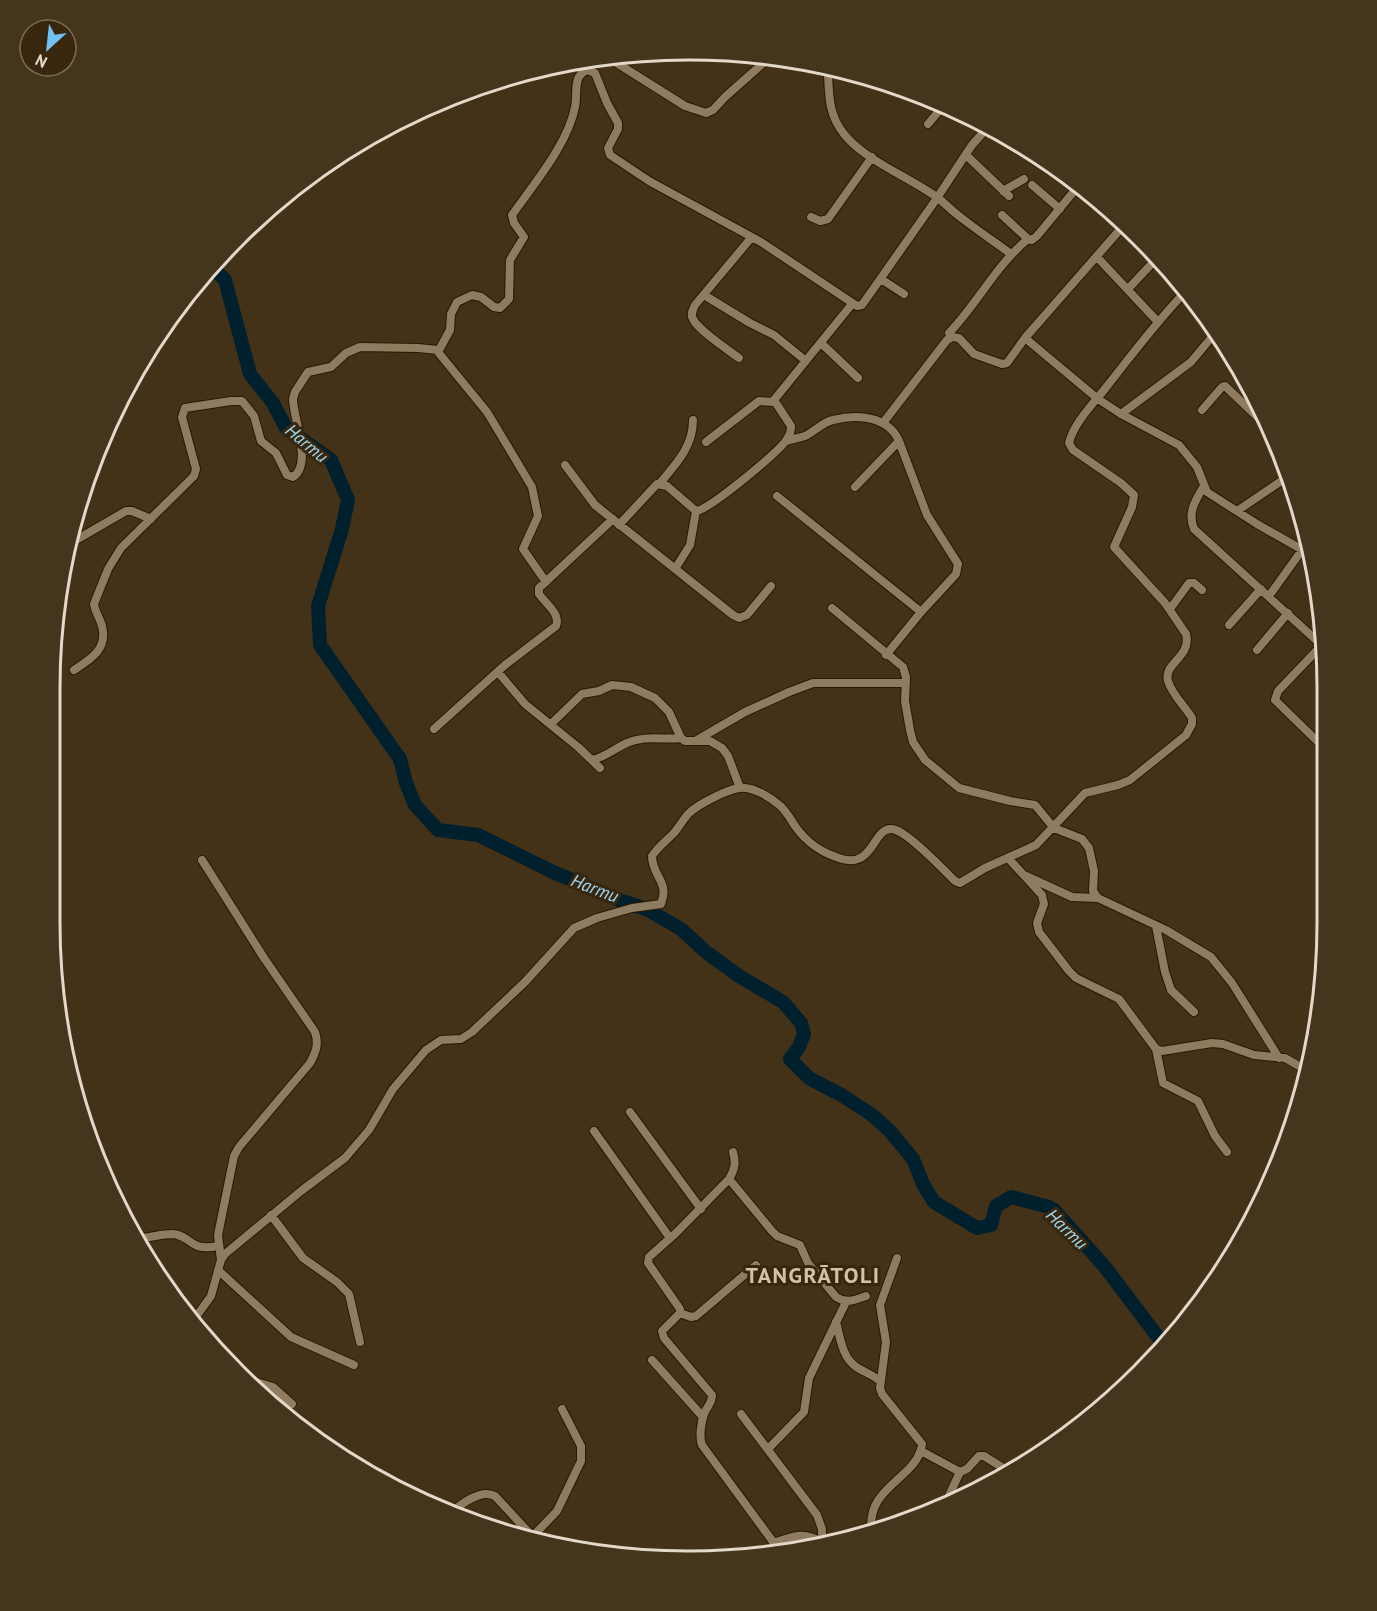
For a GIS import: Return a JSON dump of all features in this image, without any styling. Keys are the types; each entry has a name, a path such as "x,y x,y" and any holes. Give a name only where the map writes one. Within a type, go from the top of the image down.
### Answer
{"street":[{"path":"618,64 685,106 706,113 713,110 762,64"},
{"path":"438,350 450,330 451,314 457,303 472,295 481,297 494,307 500,308 509,299 510,260 524,237 514,223 512,215 553,158 572,118 577,79 587,70 597,76 606,103 618,123 618,129 608,148 610,155 649,181 752,238 852,304 862,305 982,133"},
{"path":"828,76 830,108 845,136 872,157 938,198 961,218 1011,254"},
{"path":"928,124 938,112"},
{"path":"966,154 1006,194 1024,179"},
{"path":"811,217 820,221 828,219 872,157"},
{"path":"1032,185 1060,209"},
{"path":"949,333 1011,254 1028,239 1032,240 1037,236 1074,192"},
{"path":"1002,215 1028,239"},
{"path":"884,423 950,338 955,336 959,338 974,354 1004,365 1009,362 1025,338 1119,231"},
{"path":"739,358 692,318 693,310 704,295 752,238"},
{"path":"1096,257 1158,322"},
{"path":"1128,289 1151,263"},
{"path":"881,279 904,294"},
{"path":"704,295 750,323 774,334 806,361"},
{"path":"198,1314 211,1296 221,1260 232,1247 345,1158 369,1130 393,1089 426,1050 441,1040 461,1040 472,1032 532,974 573,928 632,908 661,904 664,889 653,864 653,854 693,810 712,799 740,788 754,791 778,804 811,845 846,860 855,861 864,857 884,832 891,829 902,833 958,883 1036,845 1085,794 1130,780 1180,741 1192,726 1191,716 1170,687 1168,680 1169,670 1184,653 1187,639 1182,626 1170,609 1114,548 1132,507 1134,495 1069,445 1073,432 1158,322 1180,298"},
{"path":"774,402 852,304"},
{"path":"1025,338 1098,399 1179,445 1197,467 1207,492 1301,548"},
{"path":"1121,414 1191,362 1211,338"},
{"path":"820,343 858,378"},
{"path":"74,670 97,654 103,642 102,624 93,604 108,568 121,548 188,484 195,474 182,411 187,407 242,401 254,416 261,441 276,453 286,476 295,476 298,472 301,445 292,399 304,377 311,370 327,369 352,349 365,346 438,350"},
{"path":"438,350 442,359 487,412 532,487 538,516 523,549 546,582"},
{"path":"1202,410 1225,386 1253,413"},
{"path":"706,442 759,401 774,402 792,426 786,441"},
{"path":"696,511 704,509 736,485 786,441 805,436 833,420 869,418 884,423 894,431 927,515 958,564 956,574 886,655"},
{"path":"434,729 498,672 556,626 557,615 539,594 539,588 616,522 652,487 660,483 681,458 688,445 693,431 693,420"},
{"path":"855,487 899,441"},
{"path":"565,465 595,505 739,618 747,615 771,586"},
{"path":"1236,511 1282,480"},
{"path":"660,483 667,486 696,511"},
{"path":"1204,486 1192,509 1191,523 1194,529 1315,636"},
{"path":"777,496 921,612"},
{"path":"78,539 126,511 132,511 151,519"},
{"path":"675,569 690,545 696,511"},
{"path":"1269,596 1302,554"},
{"path":"1170,609 1189,583 1194,583 1202,590"},
{"path":"1229,625 1261,589"},
{"path":"832,608 903,667 906,683 904,701 910,730 913,742 925,760 959,788 1035,805 1054,828 1082,840 1089,848 1094,871 1093,891 1098,898"},
{"path":"1257,650 1288,614"},
{"path":"1316,650 1278,691 1275,700 1317,737"},
{"path":"498,672 525,704 600,768"},
{"path":"697,740 745,712 813,683 906,683"},
{"path":"551,724 582,694 616,684 631,687 655,698 674,719 681,738"},
{"path":"592,760 604,757 629,742 655,738 710,741 725,751 740,788"},
{"path":"1008,858 1042,895 1044,904 1037,923 1039,932 1068,971 1076,978 1119,999 1156,1049 1163,1083 1198,1101 1215,1136 1227,1152"},
{"path":"202,860 264,958 315,1032 318,1041 316,1053 310,1063 239,1147 234,1156 219,1228 218,1245 221,1260"},
{"path":"1021,874 1072,897 1098,898 1156,926 1211,957 1232,983 1279,1058"},
{"path":"1156,926 1172,990 1194,1012"},
{"path":"1156,1049 1162,1051 1212,1043 1227,1045 1254,1055 1290,1060 1300,1066"},
{"path":"630,1112 701,1209"},
{"path":"594,1131 670,1238"},
{"path":"680,1313 680,1309 651,1270 648,1263 649,1257 701,1209 729,1179 734,1170 733,1152"},
{"path":"729,1179 777,1236 800,1245 808,1263 836,1297 846,1302 866,1296"},
{"path":"271,1215 303,1258 337,1282 348,1294 360,1342"},
{"path":"145,1239 176,1234 201,1248 218,1245"},
{"path":"871,1524 871,1518 878,1499 918,1458 922,1444 882,1394 880,1381 886,1341 880,1305 897,1258"},
{"path":"680,1313 691,1317 696,1316 756,1265"},
{"path":"218,1270 291,1337 354,1365"},
{"path":"768,1449 804,1413 809,1378 846,1302"},
{"path":"680,1313 662,1331 662,1334 712,1395 711,1403 703,1417 700,1436 702,1445 773,1543 799,1535 814,1538"},
{"path":"836,1322 846,1358 855,1367 873,1375 880,1381"},
{"path":"652,1360 703,1417"},
{"path":"262,1384 273,1387 292,1404"},
{"path":"537,1533 557,1511 581,1461 581,1446 562,1409"},
{"path":"741,1414 817,1515 823,1536"},
{"path":"921,1451 960,1472"},
{"path":"950,1493 960,1472 967,1469 975,1459 984,1456 1002,1468"},
{"path":"458,1507 489,1493 495,1496 527,1530"}],"waterway":[{"name":"Harmu","path":"217,272 225,280 250,374 273,403 286,428 331,460 348,500 342,529 318,606 320,645 400,759 415,805 438,830 478,835 553,872 646,909 681,929 706,952 739,976 783,1002 801,1023 804,1034 799,1047 790,1059 809,1078 843,1096 872,1115 889,1130 913,1159 923,1184 934,1202 977,1228 991,1225 996,1206 1011,1197 1054,1210 1105,1267 1159,1339"}],"district":[{"name":"TANGRĀTOLI","path":"813,1275"}]}
